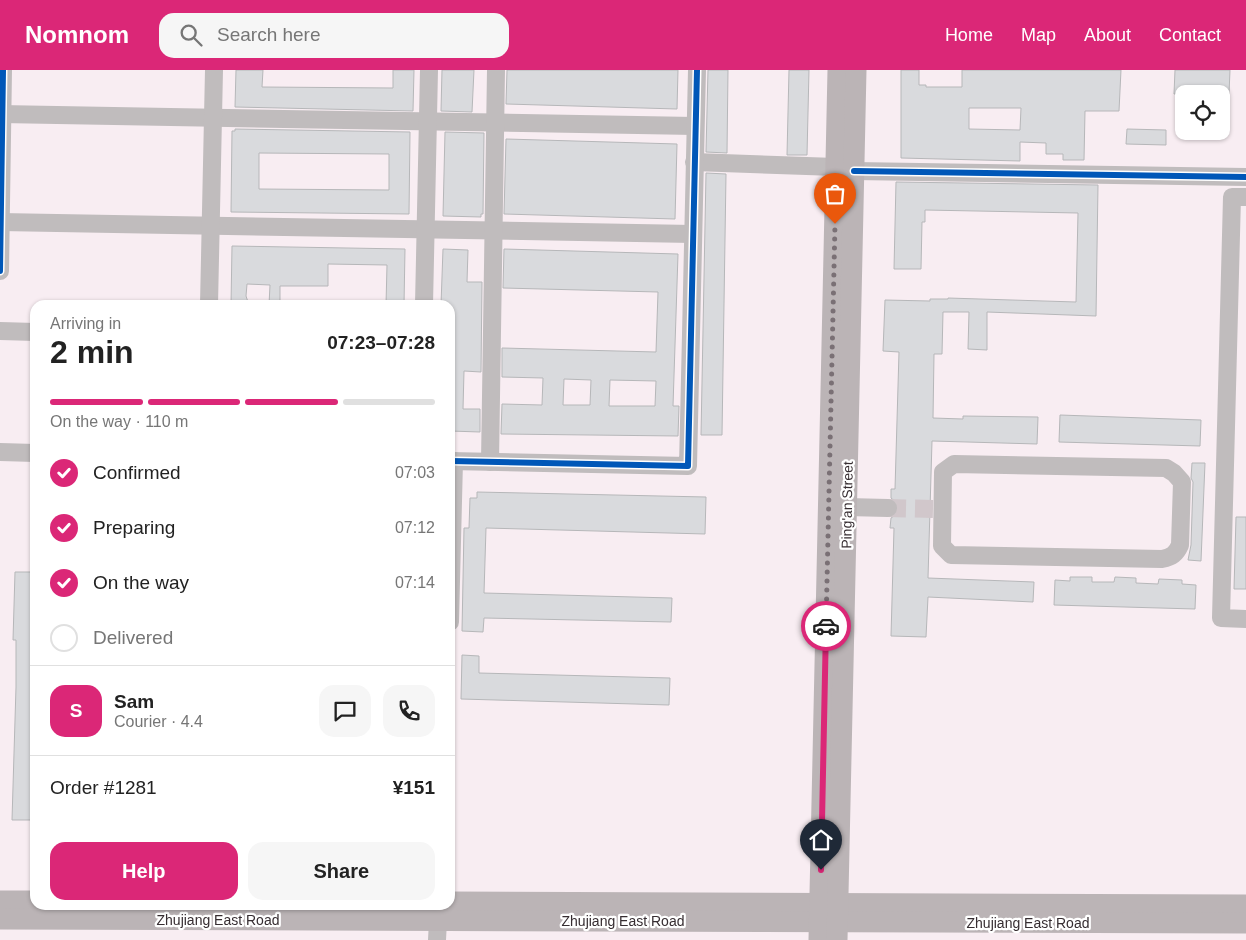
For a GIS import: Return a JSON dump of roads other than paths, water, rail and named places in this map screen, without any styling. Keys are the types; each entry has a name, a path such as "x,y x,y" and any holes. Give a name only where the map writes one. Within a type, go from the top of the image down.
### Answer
{"main road":[{"name":"Ping'an Street","path":"829,919 848,507 845,169 838,70"},
{"name":"Ping'an Street","path":"829,919 845,169 856,70"},
{"path":"0,900 30,901"},
{"path":"455,902 829,919"},
{"name":"Zhujiang East Road","path":"0,919 438,930 1246,905"},
{"name":"Zhujiang East Road","path":"829,919 1246,923"}],"street":[{"path":"0,271 3,70"},
{"path":"209,300 214,70"},
{"path":"424,300 429,70"},
{"path":"490,462 496,70"},
{"path":"455,461 688,466 696,70"},
{"path":"1,114 695,126"},
{"path":"694,162 845,169 1246,177"},
{"path":"1246,197 1232,197 1221,618 1246,619"},
{"path":"0,222 693,234"},
{"path":"0,331 30,332"},
{"path":"0,452 30,453"},
{"path":"954,464 1166,468 1174,473 1182,482 1180,545 1171,557 1162,559 951,555 942,546 938,510 944,472 954,464"},
{"path":"848,507 888,508"}],"tunnel":[{"path":"888,508 933,509"}]}
